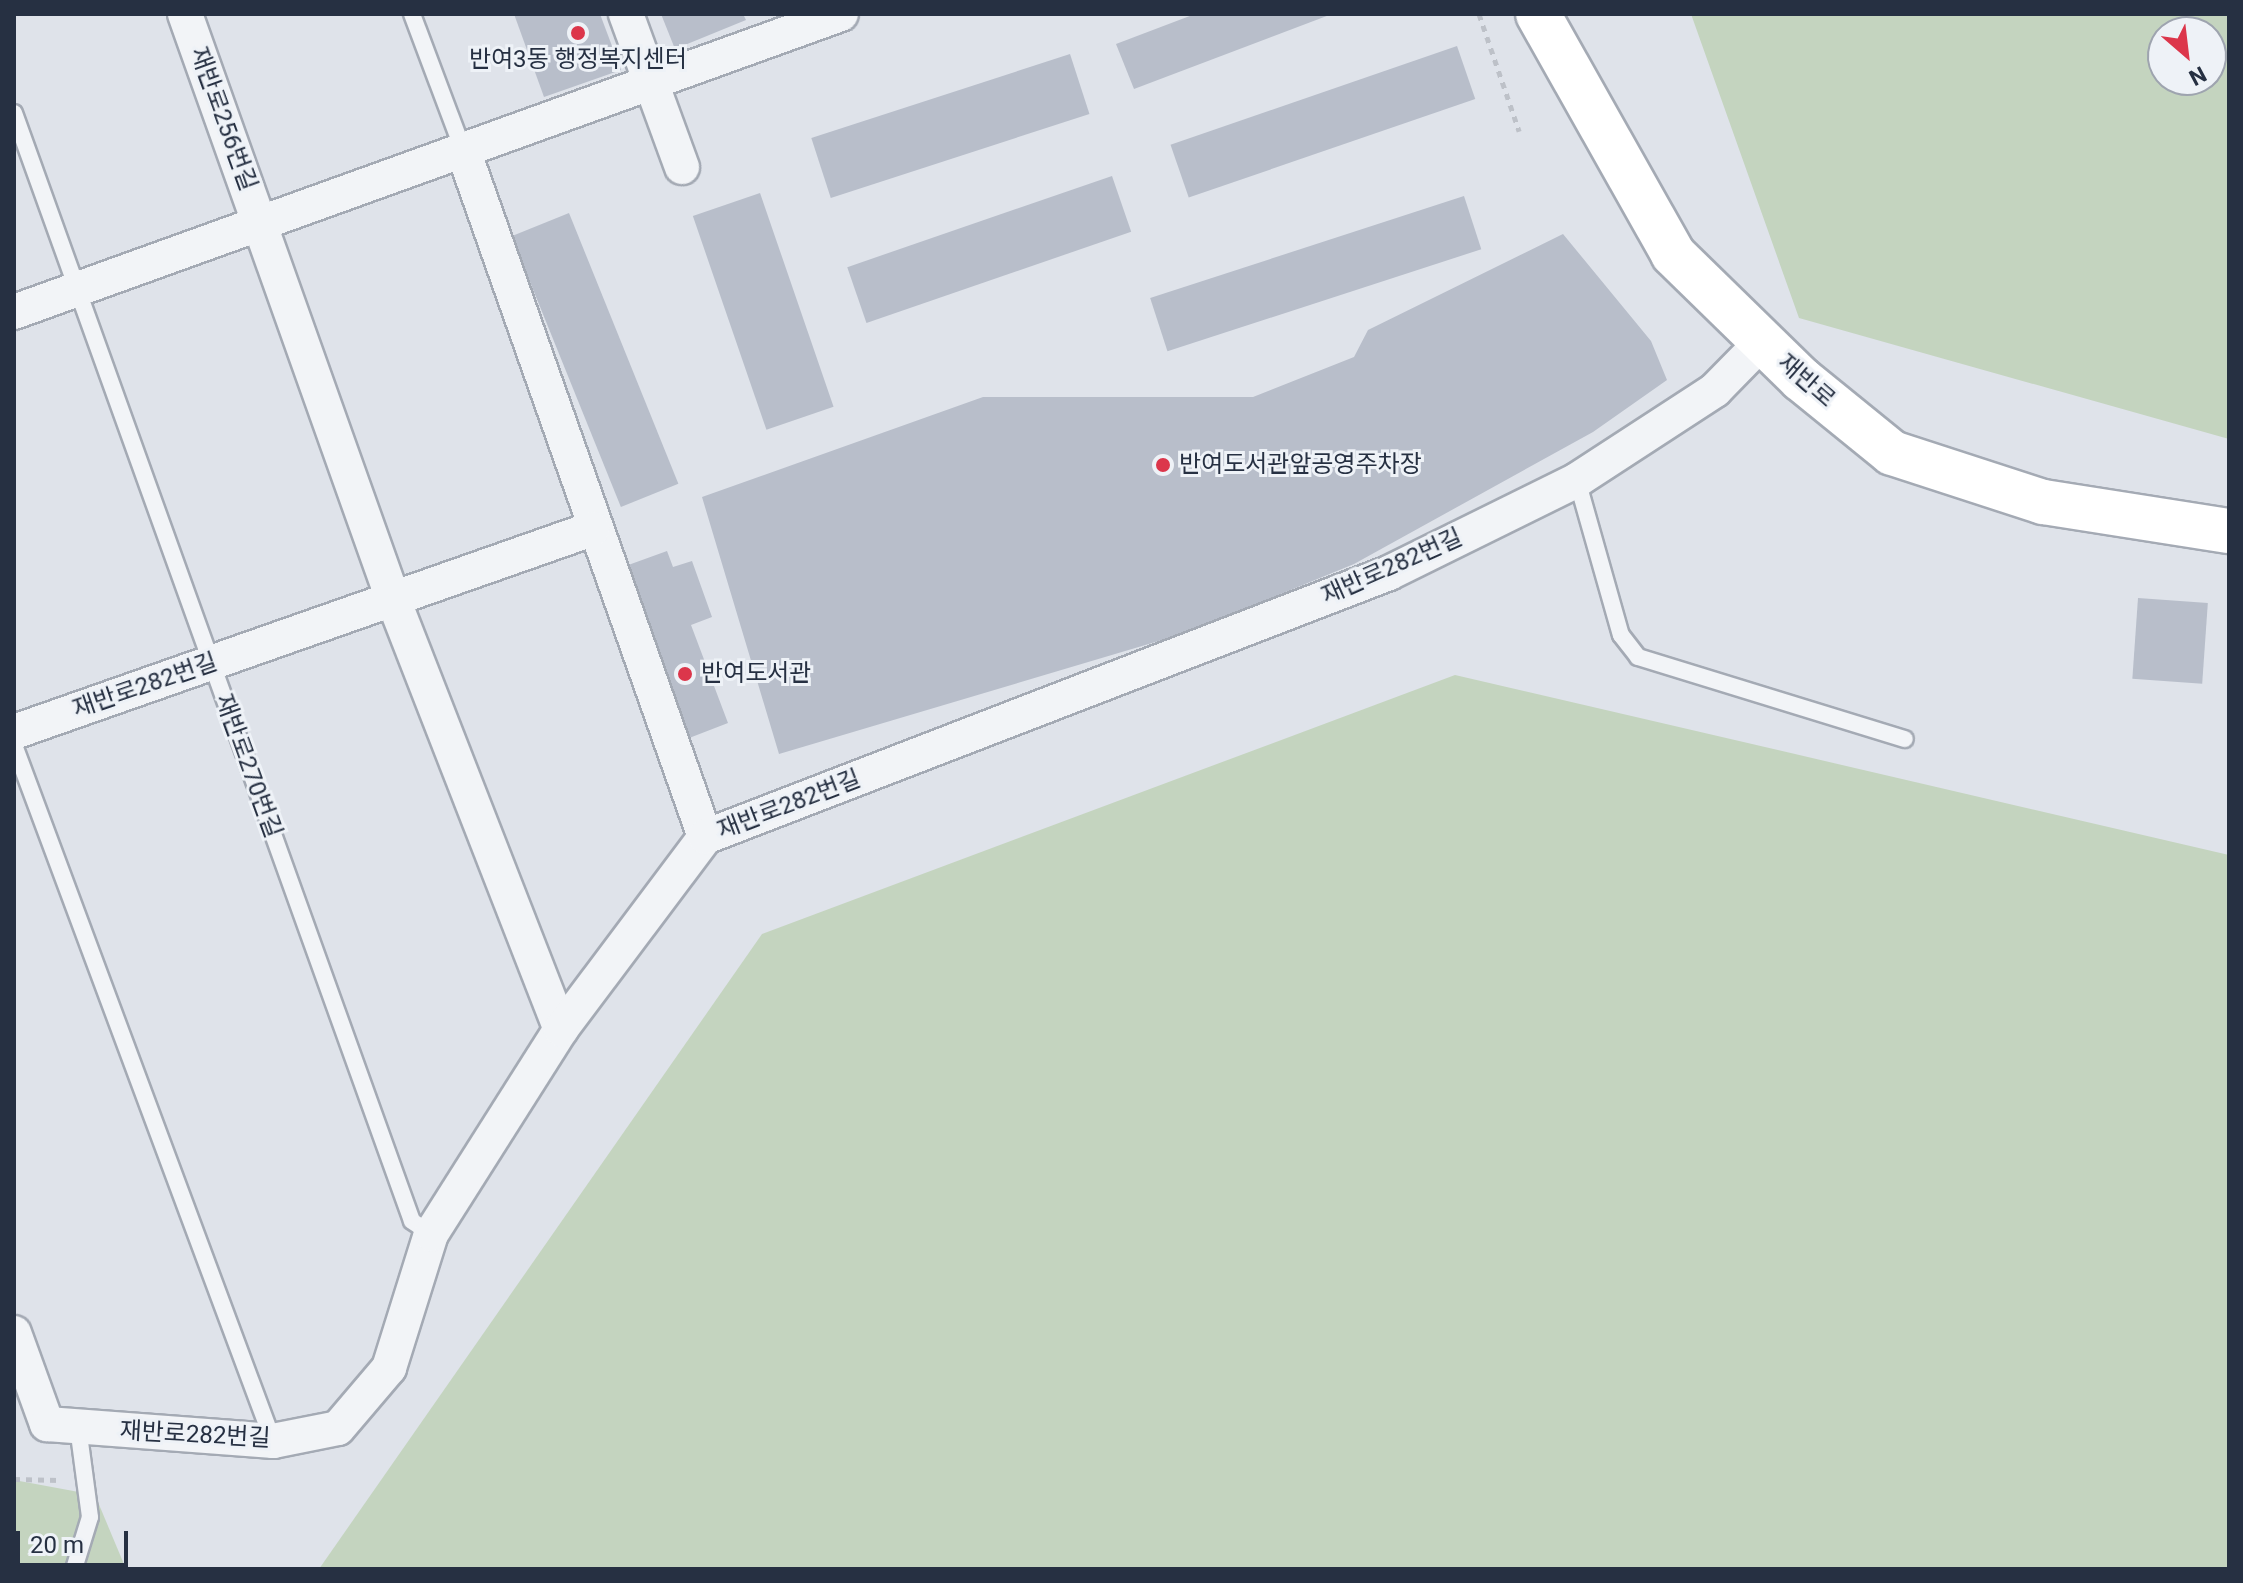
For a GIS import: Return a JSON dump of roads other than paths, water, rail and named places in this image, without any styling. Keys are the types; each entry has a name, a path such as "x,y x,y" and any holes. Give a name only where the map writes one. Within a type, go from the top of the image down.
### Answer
{"main road":[{"name":"재반로","path":"1538,14 1673,254 1762,342 1892,453 2043,502 2229,531"}],"street":[{"name":"재반로256번길","path":"185,14 261,223"},
{"path":"626,14 682,167"},
{"path":"14,312 841,14"},
{"path":"463,150 592,529 705,837"},
{"path":"261,223 393,599 561,1029"},
{"name":"재반로282번길","path":"14,1333 47,1424 273,1441 338,1428 389,1368 431,1234 561,1029 705,837 1389,573 1577,480 1715,390 1762,342"},
{"name":"재반로282번길","path":"14,732 592,529"}],"lane":[{"path":"412,14 463,150"},
{"path":"14,113 79,289"},
{"name":"재반로270번길","path":"79,289 412,1221 431,1234"},
{"path":"1577,480 1621,635 1638,657 1905,739"},
{"path":"14,745 273,1441"},
{"path":"74,1569 90,1517 78,1427"}],"place":[{"name":"반여3동 행정복지센터","path":"578,33"},
{"name":"반여도서관앞공영주차장","path":"1163,465"},
{"name":"반여도서관","path":"685,674"}]}
